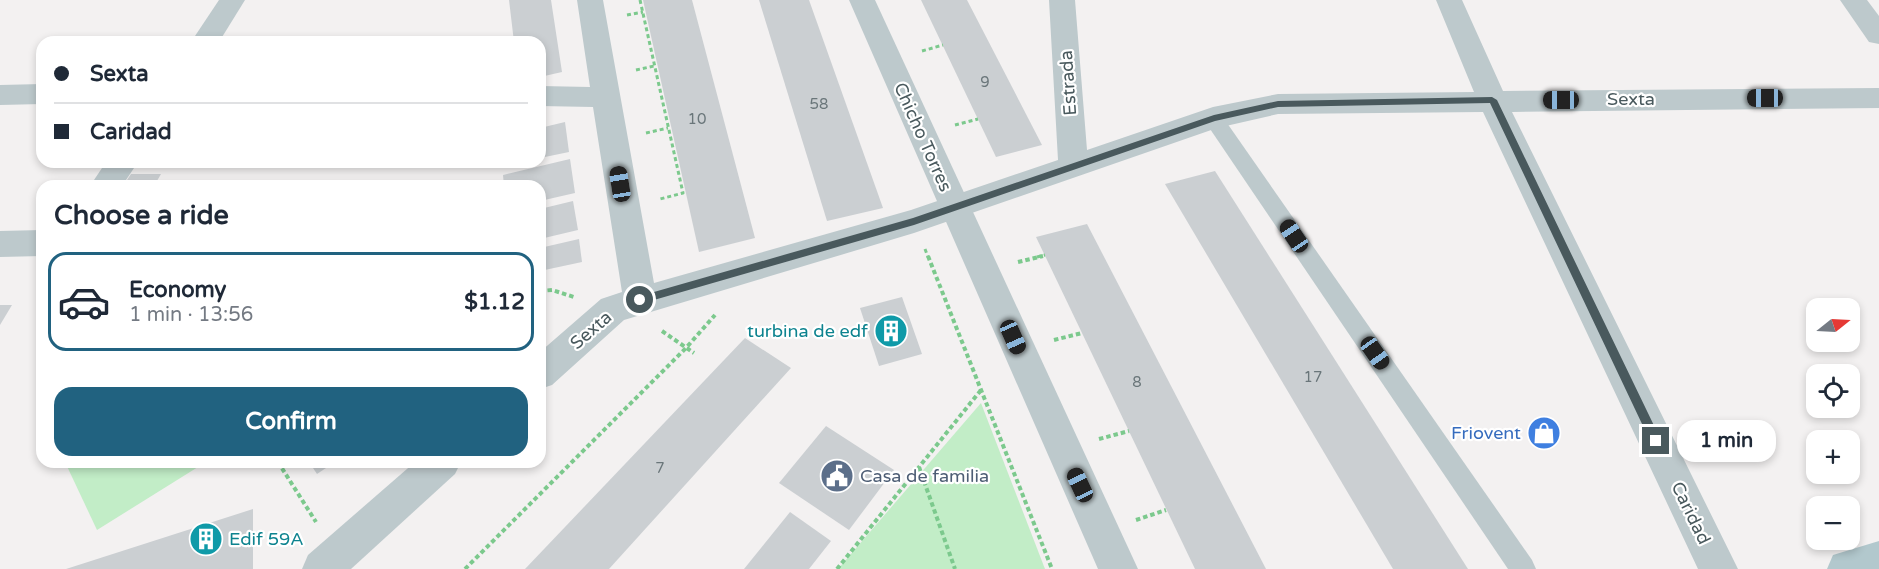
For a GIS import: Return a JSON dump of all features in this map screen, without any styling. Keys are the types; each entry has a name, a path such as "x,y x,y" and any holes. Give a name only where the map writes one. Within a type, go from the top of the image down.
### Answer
{"main road":[{"path":"1847,569 1879,560"}],"street":[{"path":"210,36 232,0"},
{"path":"590,0 640,300"},
{"name":"Chicho Torres","path":"862,0 1118,569"},
{"name":"Estrada","path":"1062,0 1073,165"},
{"name":"Caridad","path":"1449,0 1492,100 1718,569"},
{"path":"1853,0 1879,35"},
{"path":"0,95 36,94"},
{"path":"546,96 606,97"},
{"name":"Sexta","path":"546,369 613,309 914,221 1214,118 1278,104 1492,100 1879,98"},
{"path":"0,244 36,243"},
{"path":"330,562 434,468"}],"lane":[{"path":"1214,118 1523,569"}],"path":[{"path":"640,0 683,194"},
{"path":"921,51 943,45"},
{"path":"955,125 978,118"},
{"path":"914,221 1052,569"},
{"path":"1018,262 1045,255"},
{"path":"465,569 686,348 722,308"},
{"path":"1053,340 1082,333"},
{"path":"837,569 982,389"},
{"path":"1098,439 1129,431"},
{"path":"919,466 955,569"},
{"path":"281,468 330,562"},
{"path":"1136,520 1166,510"}],"green space":[{"path":"981,403 1045,569 838,569"},
{"path":"68,468 196,468 97,530"}],"building":[{"path":"509,0 551,0 562,72 546,76 546,36 513,36"},
{"path":"643,0 692,0 755,238 699,252"},
{"path":"759,0 809,0 883,208 827,221"},
{"path":"921,0 967,0 1042,145 996,157"},
{"path":"565,122 569,152 546,157 546,127"},
{"path":"570,159 575,193 546,200 546,180 503,180 503,175 532,168 546,168 546,165"},
{"path":"1215,171 1468,569 1393,569 1165,184"},
{"path":"131,174 161,174 158,180 127,180"},
{"path":"573,201 578,230 546,238 546,208"},
{"path":"1087,224 1266,569 1195,569 1036,237"},
{"path":"579,239 582,262 546,270 546,247"},
{"name":"turbina de edf","path":"902,297 922,354 879,366 860,308"},
{"path":"0,305 12,305 0,325"},
{"path":"745,338 791,368 609,569 525,569"},
{"name":"Casa de familia","path":"826,426 894,470 849,530 779,483"},
{"path":"313,468 326,468 317,474"},
{"name":"Edif 59A","path":"253,509 253,569 66,569"},
{"path":"790,512 831,541 809,569 744,569"}],"place":[{"name":"turbina de edf","path":"891,331"},
{"name":"Friovent","path":"1544,433"},
{"name":"Casa de familia","path":"837,476"},
{"name":"Edif 59A","path":"206,539"}],"route":[{"path":"640,300 914,221 1214,118 1278,104 1492,100 1656,441"}]}
